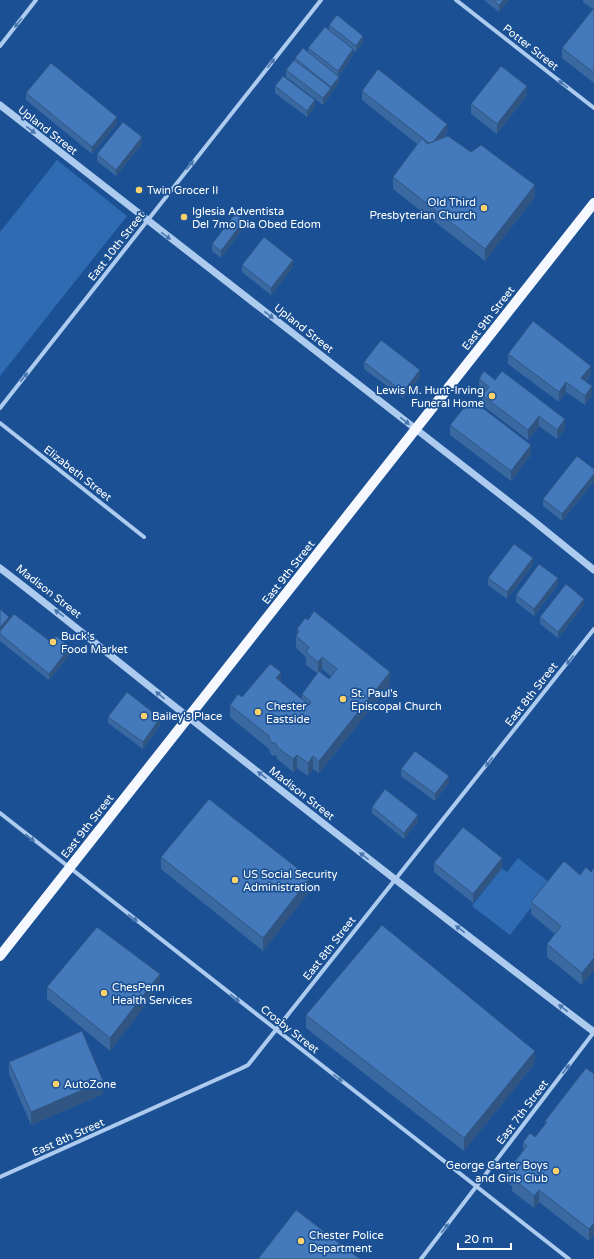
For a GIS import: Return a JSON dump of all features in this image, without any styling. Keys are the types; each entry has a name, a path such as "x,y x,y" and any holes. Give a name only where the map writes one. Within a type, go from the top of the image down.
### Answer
{"main road":[{"name":"East 9th Street","path":"0,956 594,203"}],"street":[{"path":"0,46 36,0"},
{"name":"East 10th Street","path":"0,408 321,0"},
{"name":"Potter Street","path":"456,0 594,108"},
{"name":"Upland Street","path":"0,105 530,518 594,570"},
{"name":"Elizabeth Street","path":"0,423 144,537"},
{"name":"Madison Street","path":"0,568 395,880 594,1032"},
{"name":"East 8th Street","path":"0,1177 240,1070 248,1065 594,629"},
{"name":"Crosby Street","path":"0,813 569,1259"},
{"name":"East 7th Street","path":"421,1259 594,1032"}],"shaded area":[{"path":"57,160 127,216 0,376 0,232"},
{"path":"518,858 550,883 510,935 472,906 502,868 507,872"}],"building":[{"path":"493,0 504,0 499,5"},
{"path":"594,8 594,73 562,48"},
{"path":"337,15 363,36 356,46 329,25"},
{"path":"325,27 353,49 338,71 308,48"},
{"path":"303,48 339,77 331,87 295,58"},
{"path":"294,60 331,88 323,98 286,70"},
{"path":"51,63 117,117 92,147 26,93"},
{"path":"501,66 527,86 497,124 471,104"},
{"path":"378,69 447,124 433,142 429,143 362,91"},
{"path":"283,76 315,100 307,111 275,86"},
{"path":"123,122 142,137 116,170 97,154"},
{"path":"448,136 471,152 481,145 535,185 485,249 393,177 422,138 427,144"},
{"path":"235,214 244,220 221,251 212,244"},
{"path":"264,237 293,260 271,288 242,265"},
{"path":"533,321 591,366 581,378 592,386 585,396 566,382 559,392 508,354"},
{"path":"381,340 420,370 403,392 364,362"},
{"path":"484,371 495,380 502,371 565,419 557,430 539,416 528,430 482,395 489,387 479,379"},
{"path":"471,399 531,445 511,471 450,425"},
{"path":"577,456 594,469 594,474 562,514 543,499"},
{"path":"514,544 533,558 507,592 488,578"},
{"path":"539,564 558,578 534,609 516,595"},
{"path":"566,584 584,599 558,632 540,617"},
{"path":"0,609 9,617 0,627"},
{"name":"St. Paul's Episcopal Church","path":"314,611 390,672 319,761 313,756 308,763 297,755 293,759 277,747 276,743 270,741 269,736 230,705 238,694 242,697 270,664 281,672 276,678 309,705 311,702 302,694 319,671 329,679 337,669 322,657 318,662 306,652 309,647 296,636 299,631 297,629 305,618 308,620"},
{"path":"14,614 51,642 56,636 70,647 49,674 0,634 0,631"},
{"path":"127,692 160,718 143,742 108,717"},
{"path":"415,751 449,776 435,794 401,769"},
{"path":"385,789 418,815 404,833 372,807"},
{"name":"US Social Security Administration","path":"209,799 310,878 263,938 161,857"},
{"path":"463,827 502,858 473,894 434,863"},
{"path":"564,861 580,875 586,867 591,872 594,868 594,958 582,973 547,944 561,926 531,902"},
{"path":"382,925 535,1051 464,1138 306,1015"},
{"name":"ChesPenn Health Services","path":"97,927 160,974 110,1038 47,987"},
{"name":"AutoZone","path":"82,1031 103,1081 31,1112 9,1062"},
{"name":"George Carter Boys and Girls Club","path":"586,1068 594,1074 594,1223 589,1229 539,1190 534,1196 512,1178 514,1175 507,1171 527,1146 523,1142 530,1133 535,1137 547,1122 545,1121"},
{"path":"296,1210 360,1259 258,1259"}],"place":[{"name":"Twin Grocer II","path":"139,190"},
{"name":"Old Third Presbyterian Church","path":"484,208"},
{"name":"Iglesia Adventista Del 7mo Dia Obed Edom","path":"184,217"},
{"name":"Lewis M. Hunt-Irving Funeral Home","path":"492,396"},
{"name":"Buck's Food Market","path":"53,642"},
{"name":"St. Paul's Episcopal Church","path":"343,699"},
{"name":"Chester Eastside","path":"258,712"},
{"name":"Bailey's Place","path":"144,716"},
{"name":"US Social Security Administration","path":"235,880"},
{"name":"ChesPenn Health Services","path":"104,993"},
{"name":"AutoZone","path":"56,1084"},
{"name":"George Carter Boys and Girls Club","path":"556,1171"},
{"name":"Chester Police Department","path":"301,1241"}]}
